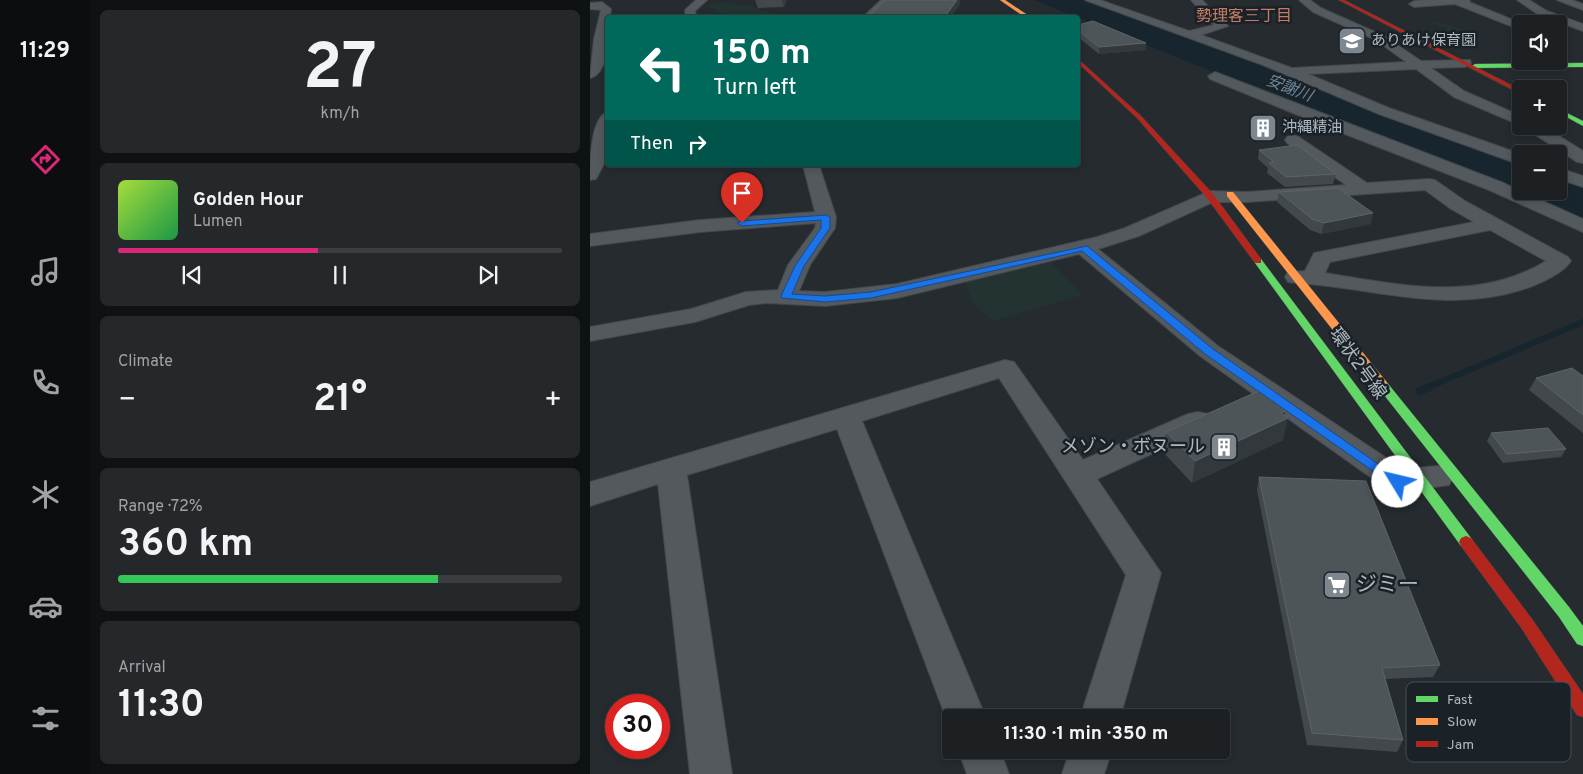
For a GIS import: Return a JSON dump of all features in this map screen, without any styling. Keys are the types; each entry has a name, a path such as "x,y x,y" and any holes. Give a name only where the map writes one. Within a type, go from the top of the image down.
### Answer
{"main road":[{"path":"1002,0 1025,15"},
{"path":"1017,0 1038,15"},
{"path":"1341,0 1512,87"},
{"path":"1080,50 1144,106"},
{"name":"環状2号線","path":"1080,63 1220,191 1306,278 1454,475 1564,612 1583,639"},
{"path":"1468,64 1583,65"},
{"path":"1567,115 1583,124"},
{"name":"環状2号線","path":"1220,191 1274,280 1527,624 1565,682"},
{"name":"環状2号線","path":"1571,691 1583,709"}],"street":[{"path":"691,15 690,10 692,6 702,0"},
{"path":"870,15 887,0"},
{"path":"1090,0 1289,72 1384,111 1512,157"},
{"path":"1187,35 1222,26 1196,0"},
{"path":"1304,0 1317,10 1380,38 1459,94 1512,118"},
{"path":"1522,0 1573,32"},
{"path":"1562,0 1583,7"},
{"path":"1414,4 1434,2 1457,3 1512,24"},
{"path":"590,6 602,5 606,9 600,39 599,62 590,74"},
{"path":"1504,7 1523,15"},
{"path":"1289,72 1468,64"},
{"path":"1215,76 1337,126 1467,175 1583,226"},
{"path":"590,115 605,115"},
{"path":"590,175 599,159 600,136 605,123"},
{"path":"1548,135 1583,158"},
{"path":"1293,140 1364,189"},
{"path":"786,296 799,266 826,228 826,217 812,167"},
{"path":"590,334 695,315 746,299 786,296 825,299 871,295 1084,248 1132,232 1220,191 1247,197 1429,184 1467,175"},
{"path":"1567,176 1583,182"},
{"path":"1274,280 1306,278 1423,293 1479,293 1524,283 1548,271 1561,261 1458,205 1429,184"},
{"path":"590,240 700,226 826,217"},
{"path":"1306,278 1321,257 1492,224"},
{"path":"1084,248 1209,351 1264,391 1398,482 1454,475"},
{"path":"590,494 1006,368 1144,573 1103,709"},
{"path":"1078,475 1264,391"},
{"path":"846,416 962,709"},
{"path":"671,470 711,774"},
{"path":"982,759 988,774"},
{"path":"1083,774 1088,759"}],"shaded area":[{"path":"717,2 751,6 776,15 731,15 715,12 716,9 706,7"},
{"path":"1437,21 1473,33 1466,40 1450,37 1453,34 1444,31 1447,29 1430,22"},
{"path":"1049,261 1083,295 993,321 972,302 965,280"}],"water":[{"name":"安謝川","path":"1034,0 1084,0 1263,64 1273,71 1512,160 1512,192 1080,19 1080,15 1071,15"},
{"path":"1567,180 1583,186 1583,221 1531,200 1567,200"}],"building":[{"path":"885,0 957,0 946,15 867,15 874,12"},
{"path":"1093,21 1146,43 1099,47 1080,32 1080,24"},
{"path":"1297,145 1336,174 1286,177 1269,163 1274,162 1259,150"},
{"path":"1338,188 1373,213 1324,223 1312,219 1279,192"},
{"path":"1572,368 1583,376 1583,415 1536,378"},
{"path":"1261,390 1285,411 1281,413 1288,418 1195,461 1166,432"},
{"path":"1548,428 1566,449 1507,454 1491,433"},
{"name":"ジミー","path":"1259,477 1366,481 1440,665 1382,668 1403,740 1312,733"}],"waterway":[{"path":"1426,388 1583,322"},
{"path":"1420,391 1429,387"}],"traffic: fast":[{"path":"1475,66 1583,65"},
{"path":"1567,115 1583,124"},
{"path":"1258,261 1466,542"},
{"path":"1381,383 1564,612 1583,639"}],"traffic: slow":[{"path":"1002,0 1025,15"},
{"path":"1230,194 1381,383"}],"traffic: jam":[{"path":"1341,0 1512,87"},
{"path":"1080,63 1139,117 1210,196 1258,261"},
{"path":"1466,542 1527,624 1565,682"},
{"path":"1571,691 1583,709"}],"place":[{"name":"ありあけ保育園","path":"1352,41"},
{"name":"沖縄精油","path":"1263,128"},
{"name":"メゾン・ボヌール","path":"1224,447"},
{"name":"ジミー","path":"1337,585"}],"district":[{"name":"勢理客三丁目","path":"1244,17"}],"route":[{"path":"742,223 826,217 826,228 799,266 786,296 825,299 897,291 1084,248 1209,351 1264,391 1398,482"}]}
